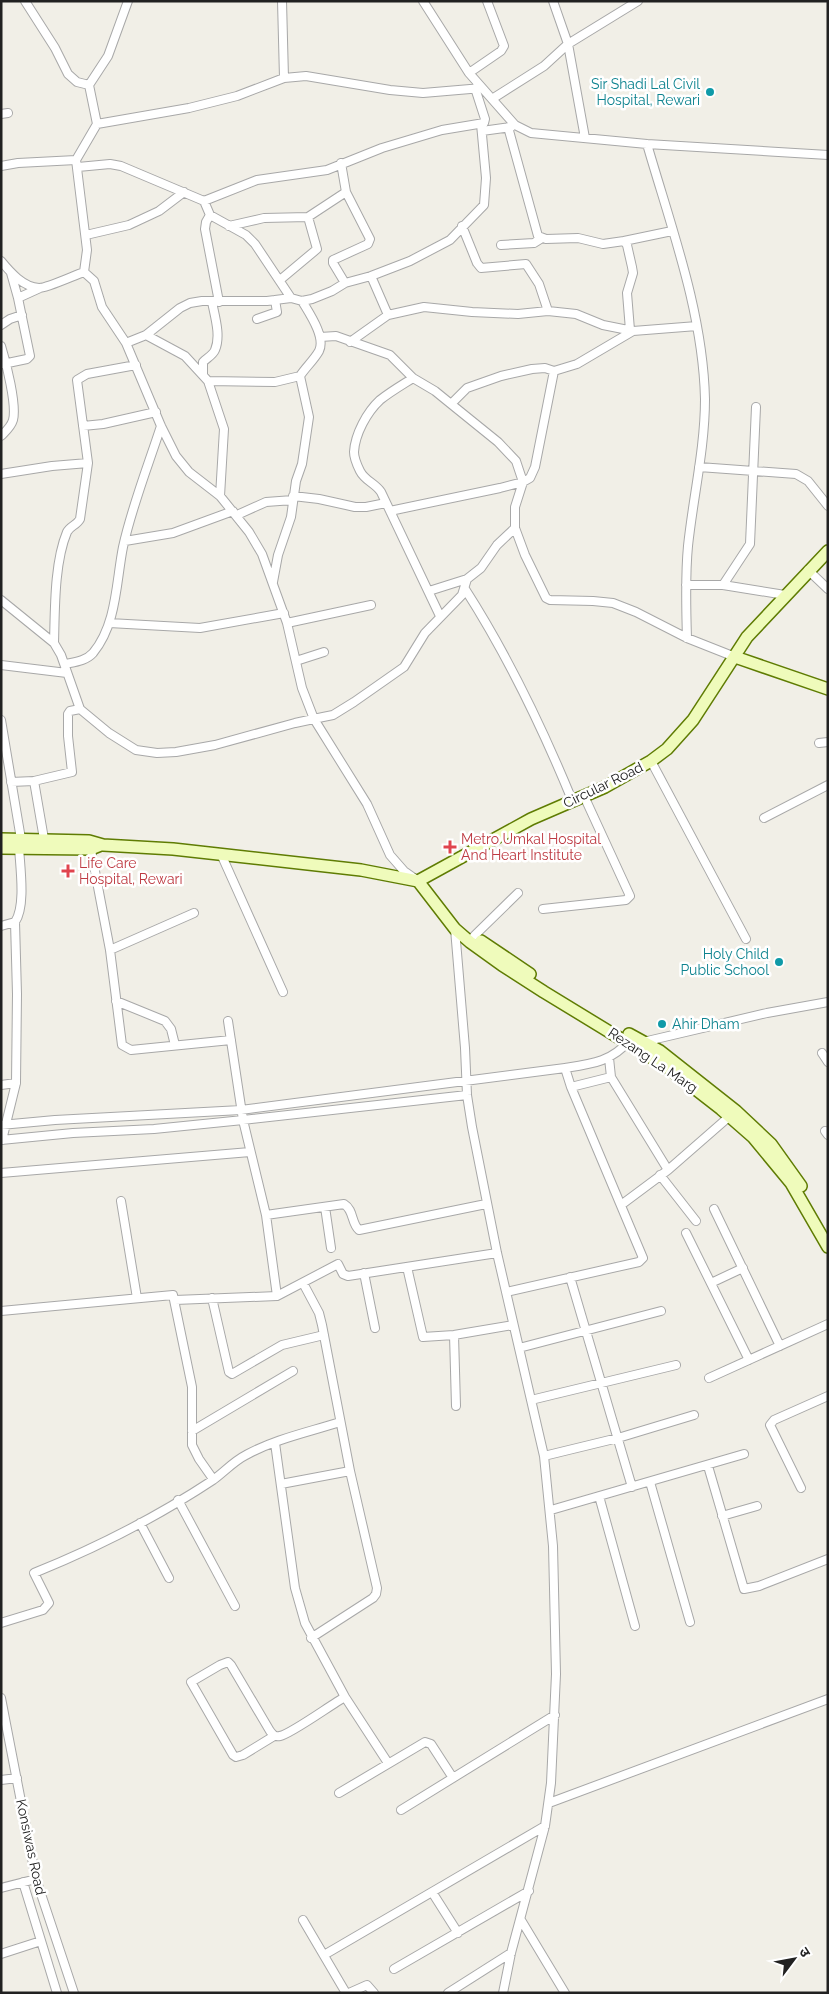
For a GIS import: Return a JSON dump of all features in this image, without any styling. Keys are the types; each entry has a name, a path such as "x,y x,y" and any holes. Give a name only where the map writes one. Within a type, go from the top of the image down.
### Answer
{"main road":[{"name":"Circular Road","path":"418,881 531,819 605,787 651,761 667,749 693,720 747,637 808,570 828,551"},
{"path":"735,657 828,689"},
{"path":"1,848 44,839 90,845"},
{"path":"1,840 20,843 174,848 361,870 418,881"},
{"name":"Rezang La Marg","path":"418,881 455,929 502,965 635,1040 660,1051 771,1144 787,1164 828,1231"},
{"name":"Rezang La Marg","path":"441,912 574,1006"},
{"name":"Rezang La Marg","path":"733,1114 791,1183 828,1247"}],"street":[{"path":"25,1 55,48 68,74 77,82 89,85"},
{"path":"84,272 87,250 77,163 97,124 89,85 108,56 128,1"},
{"path":"282,1 284,78"},
{"path":"126,343 146,335 180,308 190,303 291,298 302,301 332,291 345,283 371,276 410,261 450,240 484,205 486,178 481,127 485,119 478,88 423,1"},
{"path":"469,73 504,46 487,1"},
{"path":"552,1 568,44 585,138"},
{"path":"492,98 544,66 568,44 638,1"},
{"path":"97,124 189,108 237,96 284,78 306,76 390,90 423,93 478,88 492,98 511,126 536,234 542,238"},
{"path":"204,201 257,180 327,170 341,163 442,130 481,127 511,126 542,135 647,144 828,155"},
{"path":"647,144 685,276 697,326 705,399 699,467 688,547 686,585 687,638"},
{"path":"1,166 18,163 110,164 121,166 204,201 210,215 246,235 255,244 291,298"},
{"path":"341,163 346,192 370,239 368,244 333,260 345,283"},
{"path":"86,235 129,225 159,211 184,192"},
{"path":"229,226 264,218 308,217 346,192"},
{"path":"210,215 205,229 216,302 217,332 214,351 203,362 205,377 224,429 220,496"},
{"path":"280,280 317,249 308,217"},
{"path":"462,226 477,264 481,268 526,264 539,284 548,311"},
{"path":"500,245 534,243 542,238 578,238 603,244 672,231"},
{"path":"624,241 627,245 633,273 626,293 632,331"},
{"path":"1,261 24,282 40,288"},
{"path":"4,364 27,360 30,356 18,298 10,271"},
{"path":"18,298 84,272"},
{"path":"84,272 94,281 102,307 126,343 161,426 176,456 189,472 220,496 235,513 262,554 288,623 302,688 314,720 367,804 390,855 404,871 418,881"},
{"path":"371,276 388,315"},
{"path":"257,319 277,312 275,300"},
{"path":"146,335 185,356 205,377 276,382 300,376 320,349 320,337 302,301"},
{"path":"350,342 388,315 424,307 510,314 548,311 576,314 603,324 632,331 697,326"},
{"path":"1,325 10,319 22,315"},
{"path":"451,404 467,388 493,379 532,368 545,368 554,371 577,364 632,331"},
{"path":"320,337 336,336 390,355 413,378 435,391 498,442 516,461 523,482 515,507 515,528 524,555 546,598 550,600 613,603 636,612 687,638 735,657"},
{"path":"1,346 14,417 10,427 1,436"},
{"path":"54,643 57,576 67,532 80,519 88,463 78,383 79,377 136,365"},
{"path":"390,511 500,488 523,482 530,478 535,467 554,371"},
{"path":"273,582 278,555 289,524 293,498 302,464 309,417 300,376"},
{"path":"413,378 380,400 372,409 358,435 354,452 355,459 365,480 378,487 440,616"},
{"path":"723,585 750,544 756,408"},
{"path":"83,426 103,424 156,412"},
{"path":"65,664 87,658 91,655 109,624 125,541 161,426"},
{"path":"1,474 52,466 88,463"},
{"path":"699,467 796,474 803,477 828,506"},
{"path":"125,541 173,533 266,502 293,498 319,499 355,508 366,508 386,503"},
{"path":"429,591 467,579 480,568 497,545 515,528"},
{"path":"808,570 828,589"},
{"path":"1,600 54,643 65,664 80,710 124,744 145,753 157,753 215,745 332,715 395,675 404,667 416,645 440,616 459,600 465,589 467,579"},
{"path":"686,585 723,585 785,595"},
{"path":"465,589 492,631 522,687 572,800"},
{"path":"288,623 371,605"},
{"path":"109,624 200,628 284,613"},
{"path":"296,661 324,652"},
{"path":"1,665 67,673"},
{"path":"11,782 34,781 72,772 68,736 68,714 80,710"},
{"path":"1,720 20,843 21,887 20,911 15,922 17,994 16,1083 3,1125 2,1140 73,1133 154,1129 467,1095"},
{"path":"818,744 828,742"},
{"path":"651,761 746,938"},
{"path":"34,781 44,839"},
{"path":"764,818 828,785"},
{"path":"543,909 626,900 630,896 584,796"},
{"path":"90,845 110,950 121,1041 124,1048 131,1050 231,1040"},
{"path":"221,854 283,992"},
{"path":"474,936 518,893"},
{"path":"110,950 194,914"},
{"path":"1,926 15,922"},
{"path":"455,929 461,988 467,1095 496,1253 544,1456 551,1510 555,1586 556,1715 549,1802 545,1826 511,1953 503,1993"},
{"path":"116,1001 165,1021 170,1029 175,1045"},
{"path":"3,1125 55,1120 241,1110 591,1064 609,1058 635,1040 828,1002"},
{"path":"228,1021 242,1120 266,1215 277,1296"},
{"path":"822,1053 828,1062"},
{"path":"609,1058 611,1077 668,1170"},
{"path":"506,1292 642,1260 643,1254 564,1068"},
{"path":"571,1087 611,1077"},
{"path":"1,1085 16,1083"},
{"path":"621,1206 668,1170 733,1114"},
{"path":"1,1173 250,1152"},
{"path":"660,1176 696,1221"},
{"path":"122,1201 137,1298"},
{"path":"266,1215 344,1204 350,1208 356,1229 359,1230 486,1204"},
{"path":"325,1207 331,1248"},
{"path":"714,1209 780,1346"},
{"path":"686,1233 749,1360"},
{"path":"175,1300 277,1296 338,1264 346,1275 496,1253"},
{"path":"407,1267 422,1336 426,1338 513,1325"},
{"path":"711,1283 743,1268"},
{"path":"364,1273 375,1328"},
{"path":"570,1277 632,1486"},
{"path":"303,1283 319,1314 324,1334 350,1471 377,1588 376,1594 356,1610 311,1638"},
{"path":"1,1311 171,1295 175,1300 192,1387 194,1450 213,1479"},
{"path":"212,1298 229,1372 232,1374 282,1345 324,1334"},
{"path":"519,1348 661,1311"},
{"path":"709,1378 828,1324"},
{"path":"454,1334 456,1406"},
{"path":"531,1400 676,1365"},
{"path":"192,1431 293,1371"},
{"path":"801,1488 770,1425 771,1422 828,1396"},
{"path":"544,1456 618,1438 694,1415"},
{"path":"1,1623 43,1610 49,1603 34,1573 84,1552 140,1523 213,1479 246,1455 274,1443 340,1422"},
{"path":"274,1443 298,1603 311,1638 388,1763"},
{"path":"551,1510 744,1454"},
{"path":"708,1466 744,1589 759,1586 828,1559"},
{"path":"281,1484 350,1471"},
{"path":"650,1482 690,1622"},
{"path":"598,1496 635,1626"},
{"path":"178,1500 235,1606"},
{"path":"722,1516 757,1506"},
{"path":"140,1523 168,1578"},
{"path":"274,1736 228,1662 224,1662 191,1682 233,1755 236,1757 243,1755 274,1736 290,1732 345,1696"},
{"name":"Konsiwas Road","path":"1,1698 36,1879 74,1993"},
{"path":"549,1802 828,1699"},
{"path":"401,1810 556,1715"},
{"path":"339,1793 422,1743 428,1742 453,1778"},
{"path":"1,1780 17,1778"},
{"path":"324,1955 545,1826"},
{"path":"1,1888 36,1879"},
{"path":"23,1882 57,1993"},
{"path":"394,1969 529,1891"},
{"path":"432,1892 458,1933"},
{"path":"303,1920 347,1993 367,1985 374,1993"},
{"path":"521,1920 565,1993"},
{"path":"1,1954 40,1941"},
{"path":"448,1993 511,1953"}],"place":[{"name":"Sir Shadi Lal Civil Hospital, Rewari","path":"710,92"},
{"name":"Metro Umkal Hospital And Heart Institute","path":"450,847"},
{"name":"Life Care Hospital, Rewari","path":"68,871"},
{"name":"Holy Child Public School","path":"779,962"},
{"name":"Ahir Dham","path":"662,1024"}]}
